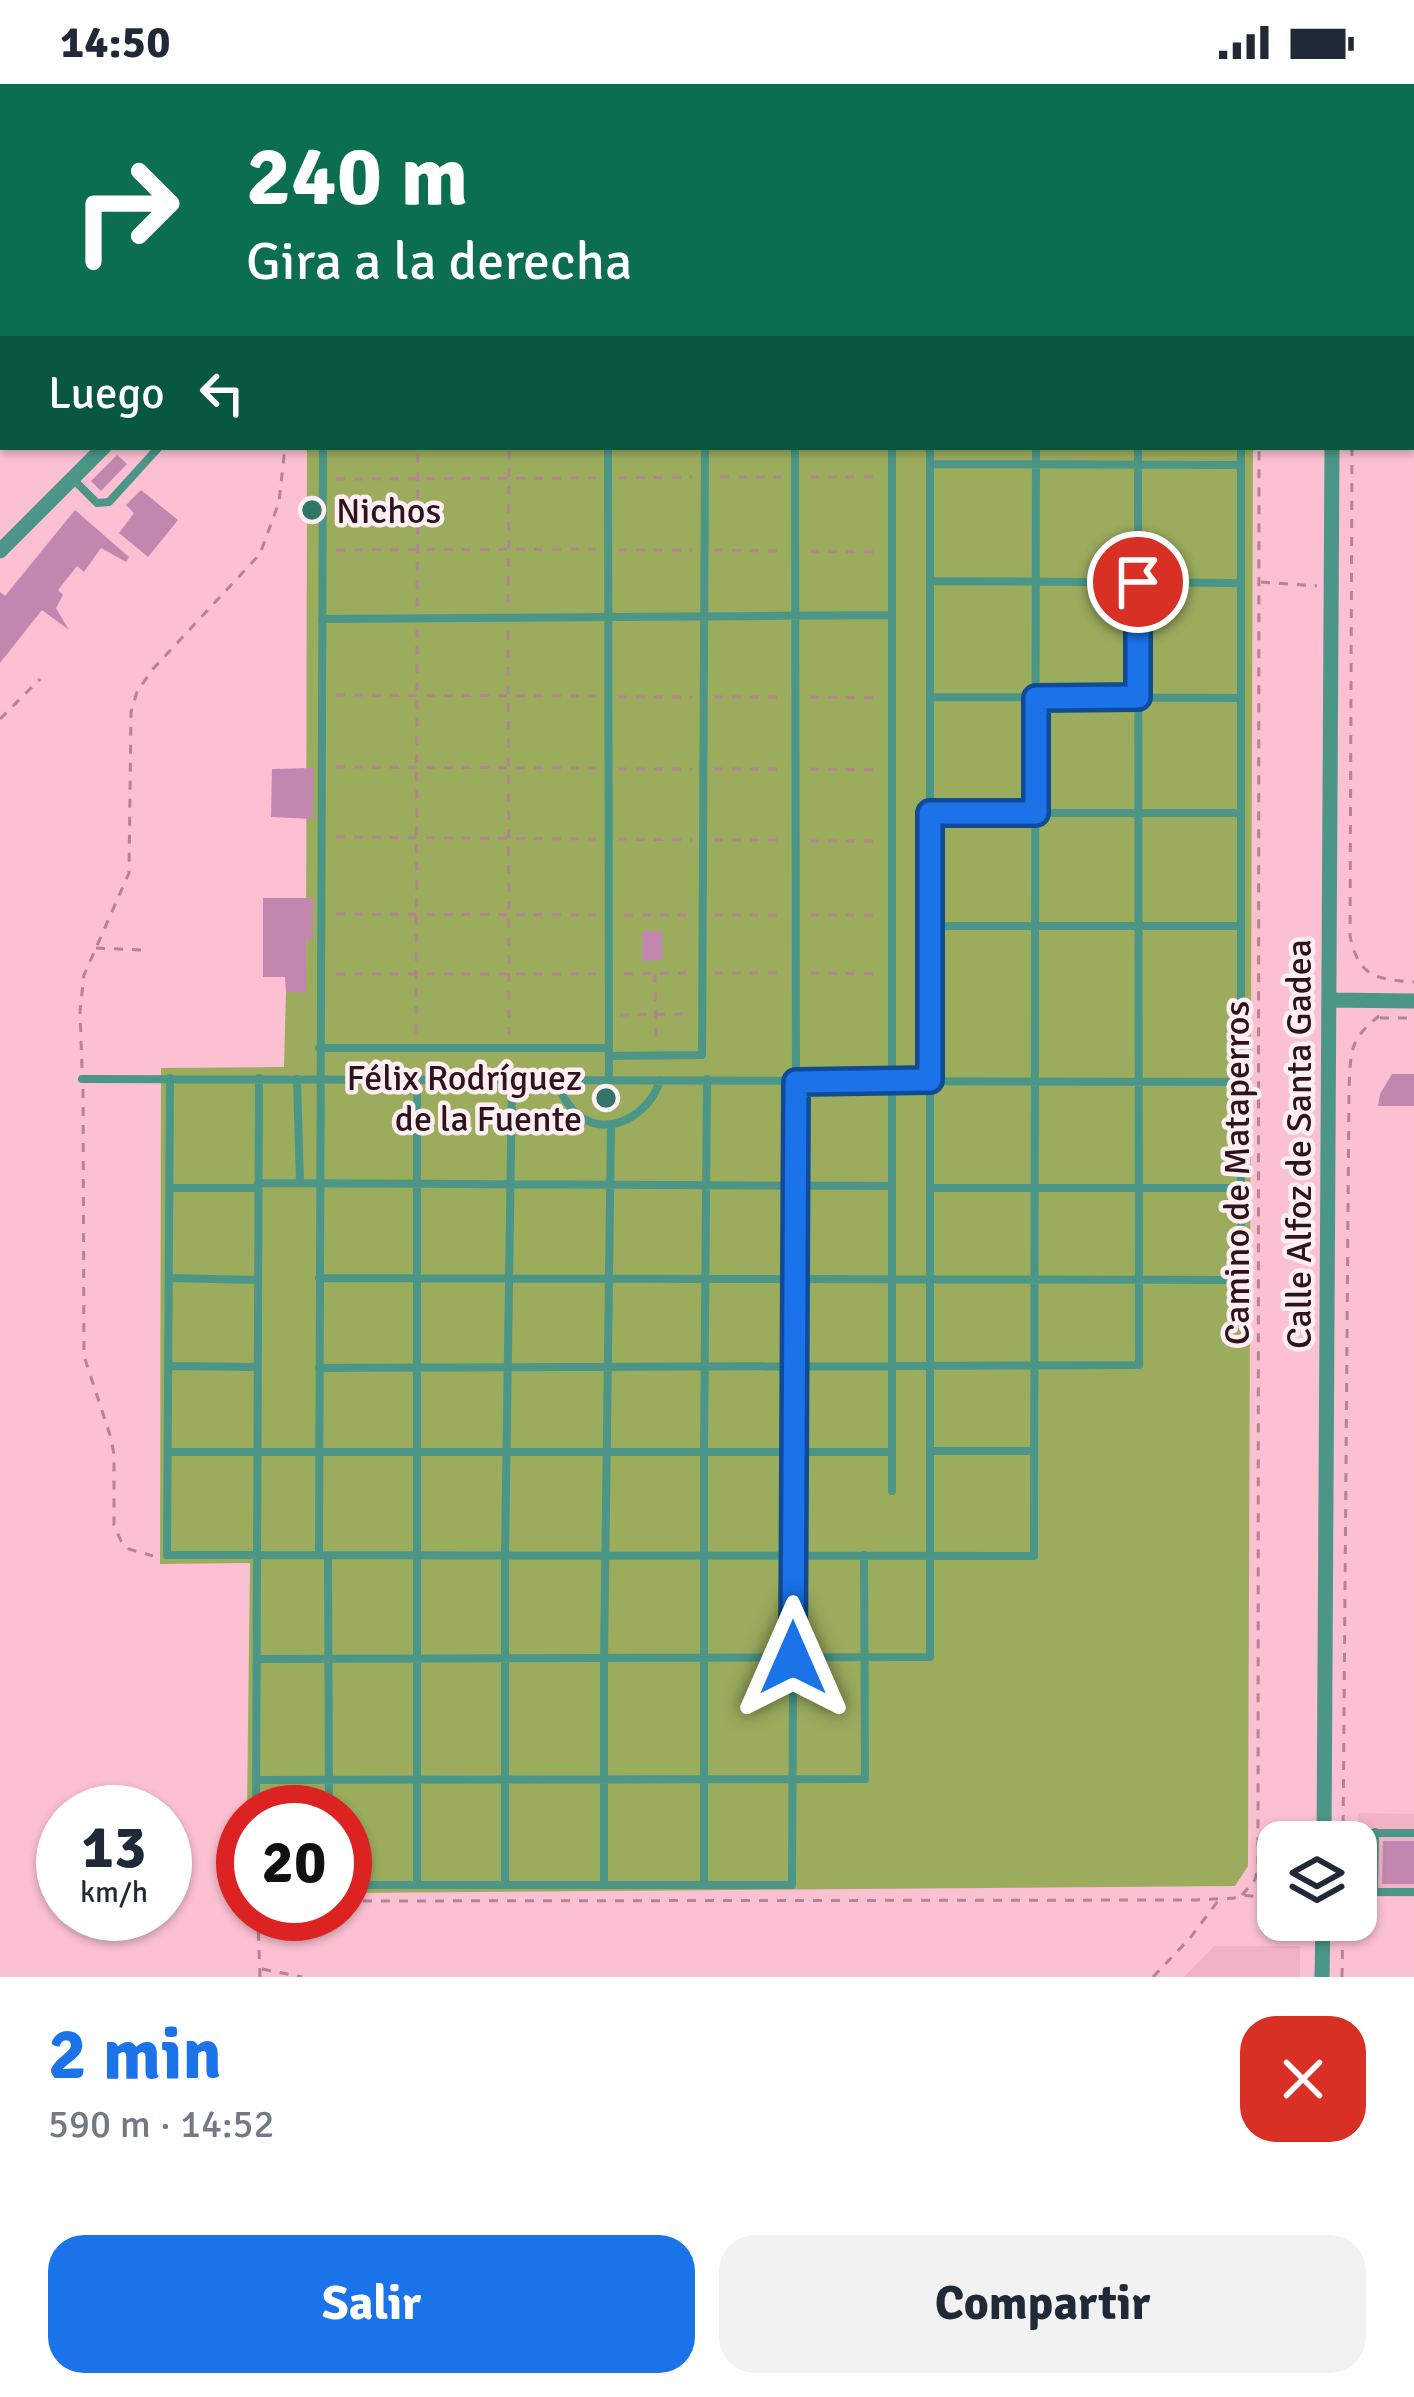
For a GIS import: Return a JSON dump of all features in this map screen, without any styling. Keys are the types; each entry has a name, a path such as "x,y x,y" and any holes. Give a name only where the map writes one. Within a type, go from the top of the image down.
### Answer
{"street":[{"path":"0,551 101,450"},
{"name":"Calle Alfoz de Santa Gadea","path":"1324,1821 1332,450"},
{"path":"1329,1000 1379,1009 1414,1001"},
{"path":"1322,1977 1323,1941"}],"lane":[{"path":"72,478 97,503 109,502 156,450"},
{"path":"323,450 318,1451 329,1785"},
{"path":"608,450 609,1079"},
{"path":"319,1048 702,1055 705,450"},
{"path":"372,1885 791,1886 795,450"},
{"path":"892,450 892,1491"},
{"path":"257,1659 930,1657 930,450"},
{"path":"170,1078 167,1555 1034,1556 1036,450"},
{"path":"319,1368 1139,1365 1138,450"},
{"path":"1241,450 1241,1258"},
{"path":"930,464 1241,465"},
{"path":"930,581 1241,583"},
{"path":"322,619 892,615"},
{"path":"930,697 1241,698"},
{"path":"930,813 1241,813"},
{"path":"930,926 1241,926"},
{"path":"257,1785 259,1078"},
{"path":"297,1078 300,1183"},
{"path":"82,1079 1241,1082"},
{"path":"417,1885 418,1079"},
{"path":"505,1885 512,1079"},
{"path":"555,1079 577,1114 610,1125 643,1108 661,1079"},
{"path":"704,1885 707,1079"},
{"path":"604,1884 610,1125"},
{"path":"170,1188 300,1183 892,1186"},
{"path":"931,1188 1241,1188"},
{"path":"169,1278 258,1280"},
{"path":"319,1278 1228,1280"},
{"path":"168,1366 258,1367"},
{"path":"931,1451 1034,1451"},
{"path":"168,1453 892,1452"},
{"path":"257,1780 865,1779 864,1555"},
{"path":"1377,1832 1414,1832"},
{"path":"1377,1892 1414,1892"}],"path":[{"path":"167,1555 129,1549 114,1525 111,1438 84,1356 80,1011 84,975 129,873 131,712 137,692 260,554 279,502 285,450"},
{"path":"416,1048 418,450"},
{"path":"508,450 509,1048"},
{"name":"Camino de Mataperros","path":"1242,1894 1255,1880 1258,1867 1259,450"},
{"path":"1352,450 1349,937 1355,961 1373,976 1414,982"},
{"path":"1259,582 1331,587"},
{"path":"0,719 40,679"},
{"path":"94,948 141,950"},
{"path":"655,974 656,1056"},
{"path":"1343,1821 1351,1061 1357,1036 1379,1009 1414,1018"},
{"path":"609,1016 702,1014"},
{"path":"372,1901 1257,1896"},
{"path":"1153,1977 1219,1899"},
{"path":"259,1941 260,1977"},
{"path":"1342,1941 1342,1977"},
{"path":"260,1969 302,1977"}],"shaded area":[{"path":"1358,1813 1414,1814 1414,1897 1377,1897 1377,1821 1358,1821"},
{"path":"1214,1946 1300,1946 1300,1977 1184,1977"}],"green space":[{"path":"307,450 1253,450 1248,1866 1235,1886 372,1893 372,1785 247,1785 250,1563 160,1564 161,1068 284,1067 286,992 306,992"}],"building":[{"path":"117,455 127,464 101,491 91,481"},
{"path":"141,490 178,520 148,557 119,533 134,513 126,505"},
{"path":"75,510 129,557 126,562 101,548 84,572 77,566 58,590 63,595 56,608 69,630 42,610 0,663 0,592 5,596"},
{"path":"314,768 313,819 271,817 272,769"},
{"path":"263,898 313,898 313,940 306,940 306,993 286,992 285,977 263,977"},
{"path":"642,931 662,931 663,960 642,961"},
{"path":"1392,1074 1414,1074 1414,1106 1378,1106"},
{"path":"1383,1841 1414,1841 1414,1884 1382,1884"}],"place":[{"name":"Nichos","path":"312,510"},
{"name":"Félix Rodríguez de la Fuente","path":"606,1098"}],"route":[{"path":"793,1658 796,1082 930,1080 930,813 1036,813 1036,698 1138,697 1138,582"}]}
